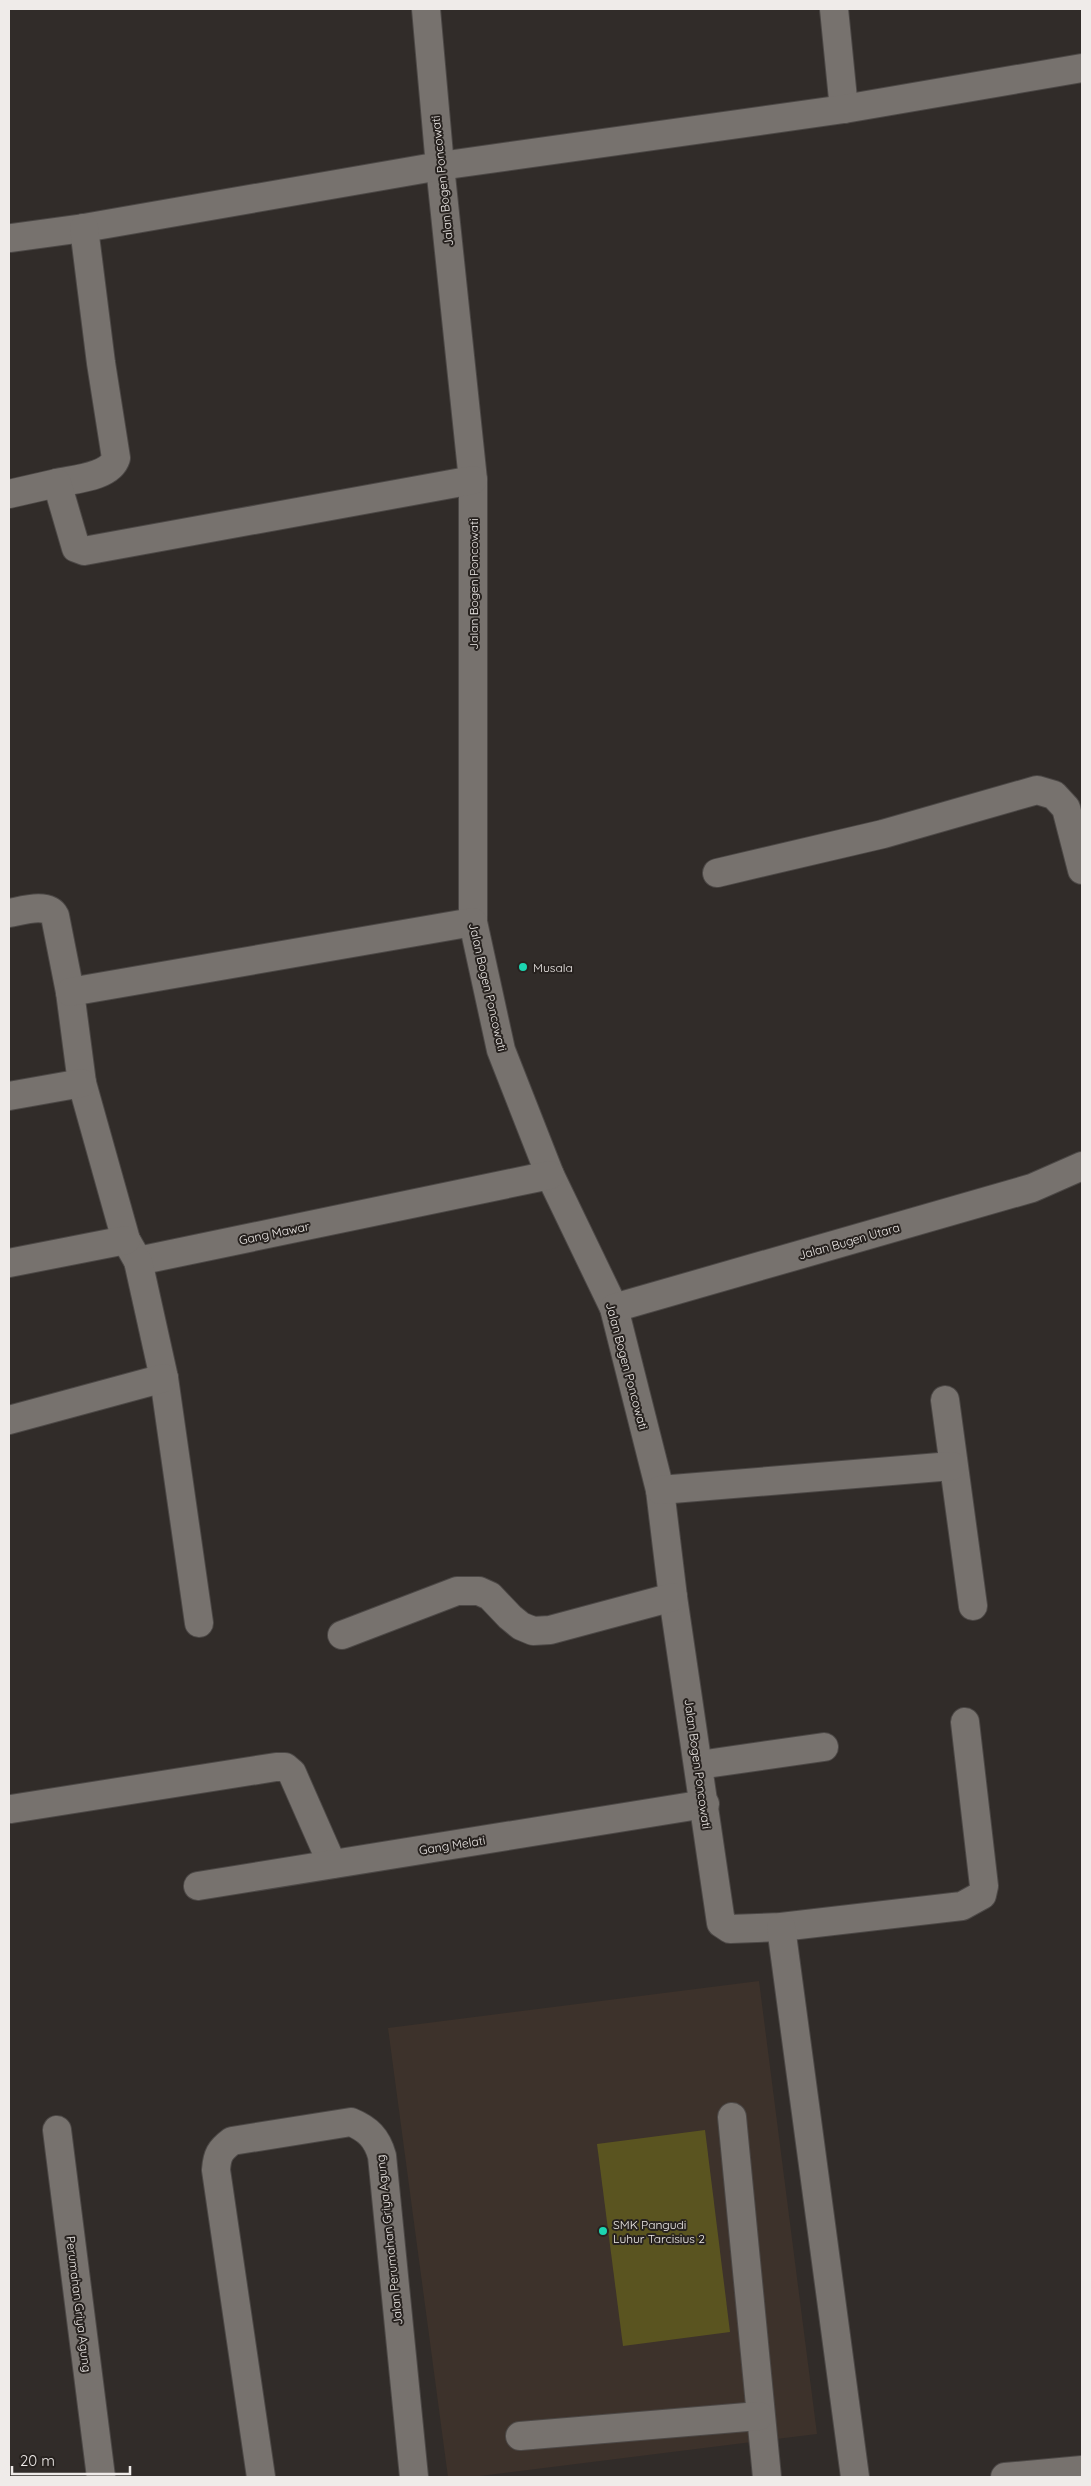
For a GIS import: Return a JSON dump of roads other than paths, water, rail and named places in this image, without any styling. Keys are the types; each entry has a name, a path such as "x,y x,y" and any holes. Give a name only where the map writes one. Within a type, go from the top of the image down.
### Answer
{"street":[{"name":"Jalan Bogen Poncowati","path":"426,9 440,166 473,480 473,922 501,1050 550,1175 614,1308 660,1490 673,1597 705,1804 721,1923 730,1929 780,1927"},
{"path":"834,9 844,109"},
{"path":"10,238 84,228 440,166 844,109 1082,68"},
{"path":"9,494 102,472 113,466 116,458 101,363 84,228"},
{"path":"58,483 76,548 84,550 473,480"},
{"path":"717,873 883,834 1037,790 1054,796 1066,808 1082,870"},
{"path":"9,913 40,908 49,910 55,916 70,992 82,1083 132,1250 164,1378 199,1623"},
{"path":"70,992 473,922"},
{"path":"9,1096 82,1083"},
{"name":"Jalan Bugen Utara","path":"614,1308 1032,1188 1082,1166"},
{"name":"Gang Mawar","path":"9,1263 132,1250 550,1175"},
{"path":"9,1420 164,1378"},
{"path":"945,1400 952,1466 973,1606"},
{"path":"660,1490 952,1466"},
{"path":"342,1635 457,1591 479,1591 490,1596 510,1617 533,1631 550,1630 673,1597"},
{"path":"855,2477 780,1927 962,1906 982,1895 984,1886 965,1722"},
{"path":"699,1765 824,1747"},
{"path":"11,1809 285,1767 292,1772 332,1864"},
{"name":"Gang Melati","path":"198,1886 705,1804"},
{"path":"732,2118 759,2416 767,2477"},
{"name":"Jalan Perumahan Griya Agung","path":"261,2477 216,2170 217,2157 221,2150 232,2141 351,2122 363,2127 378,2142 382,2156 414,2477"},
{"name":"Perumahan Griya Agung","path":"57,2130 101,2477"},
{"path":"520,2436 759,2416"},
{"path":"1006,2477 1082,2470"}],"place":[{"name":"Musala","path":"523,967"},
{"name":"SMK Pangudi Luhur Tarcisius 2","path":"603,2231"}]}
